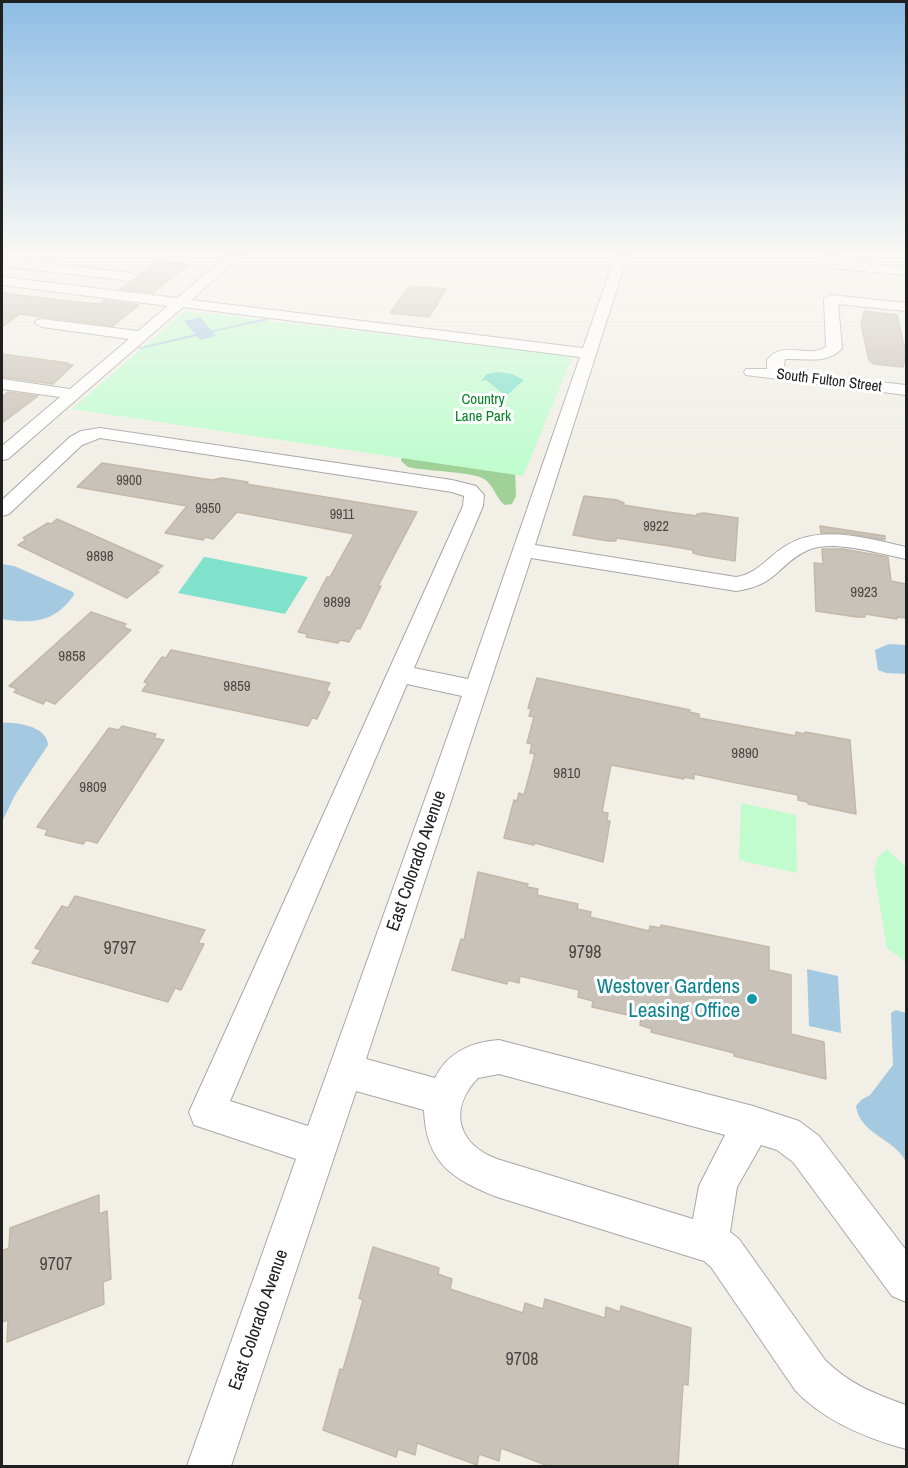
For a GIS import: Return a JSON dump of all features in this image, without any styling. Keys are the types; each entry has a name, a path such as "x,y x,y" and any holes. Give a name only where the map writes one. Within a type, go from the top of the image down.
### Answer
{"street":[{"path":"42,323 140,336"},
{"path":"2,455 156,323"},
{"path":"339,323 588,353"},
{"name":"East Colorado Avenue","path":"209,1467 476,690 598,323"},
{"path":"775,375 775,360 780,355 823,355 832,351 834,348 832,323"},
{"name":"South Fulton Street","path":"752,372 906,390"},
{"path":"2,384 72,394"},
{"path":"2,510 76,441 98,433 469,490 475,497 207,1112 319,1148"},
{"path":"523,550 736,584 759,580 793,550 814,542 837,542 906,553"},
{"path":"399,674 476,690"},
{"path":"906,1282 800,1143 786,1134 491,1056 474,1061 463,1068 453,1078 443,1098 442,1117 447,1140 459,1158 470,1166 497,1178 709,1242 726,1253 810,1375 824,1391 857,1410 906,1426"},
{"path":"346,1071 443,1098"},
{"path":"709,1242 718,1186 729,1162 753,1124"}],"green space":[{"name":"Country Lane Park","path":"172,323 283,323 572,358 523,476 72,409"},
{"path":"498,372 512,374 524,380 506,396 486,380 481,381 487,374"},
{"path":"402,457 515,469 516,496 512,504 505,505 484,479 471,475 408,467 401,461"},
{"path":"204,557 308,577 285,614 178,593"},
{"path":"741,803 796,815 797,873 739,860"},
{"path":"887,849 906,867 906,962 887,948 874,871 878,857"}],"water":[{"path":"185,323 205,323 216,336 200,340"},
{"path":"2,564 14,566 73,592 74,595 59,611 42,619 23,621 2,619"},
{"path":"889,644 906,645 906,674 886,673 878,670 875,650"},
{"path":"2,723 15,723 37,729 42,733 48,745 15,795 2,822"},
{"path":"807,969 838,976 841,1033 809,1026"},
{"path":"896,1010 906,1013 906,1162 894,1147 864,1124 856,1106 870,1095 893,1065 891,1013"}],"building":[{"path":"86,323 117,323 113,326"},
{"path":"899,323 906,354 903,367 874,364 869,360 861,324"},
{"path":"2,354 73,365 53,384 2,377"},
{"path":"8,392 38,396 2,423 2,397"},
{"path":"102,463 212,480 222,478 248,482 246,484 417,512 378,586 381,586 360,629 357,628 349,642 340,640 338,643 306,637 307,634 298,632 327,577 330,577 354,534 237,512 213,539 205,537 203,540 165,533 187,506 77,487"},
{"path":"584,496 617,500 624,503 623,505 668,512 697,516 697,514 704,513 738,518 735,561 663,545 616,538 616,541 608,541 573,535"},
{"path":"57,519 163,566 156,571 159,572 127,598 18,545 26,540 23,538"},
{"path":"820,526 885,536 885,540 846,533 821,533"},
{"path":"822,549 843,549 888,557 891,581 906,584 906,618 897,617 897,619 865,614 865,617 857,617 816,611 814,563 823,564"},
{"path":"91,612 126,624 123,627 131,630 55,704 46,700 43,704 14,692 17,689 9,686"},
{"path":"171,650 330,683 326,691 330,692 317,719 312,718 308,726 142,691 148,683 144,682 162,657 166,658"},
{"path":"537,678 690,710 689,712 699,714 699,718 796,736 796,732 805,734 805,732 850,740 856,814 808,804 808,802 798,800 798,795 694,774 694,779 684,777 684,779 611,765 602,812 608,813 607,821 610,821 603,862 535,843 534,845 504,838 514,800 517,801 519,793 524,795 535,754 530,753 532,744 527,743 534,717 529,716 531,709 528,708"},
{"path":"122,726 156,734 154,738 164,740 97,843 86,840 83,844 45,835 48,830 37,827 51,807 109,728 119,730"},
{"path":"478,872 528,884 527,887 538,889 537,895 578,904 577,909 591,912 590,917 649,931 650,926 661,928 661,925 769,947 769,970 791,975 791,1034 824,1042 826,1079 651,1032 652,1029 640,1025 641,1018 592,1007 593,1001 578,997 579,990 520,976 519,983 508,980 507,984 452,970 461,939 464,940"},
{"path":"75,896 205,930 198,943 204,944 181,990 175,988 168,1002 32,963 41,950 35,948 62,906 68,908"},
{"path":"99,1195 99,1214 107,1211 111,1279 103,1282 104,1304 7,1342 8,1320 2,1322 2,1251 9,1248 10,1228"},
{"path":"373,1247 439,1268 438,1274 452,1279 450,1289 523,1313 525,1303 543,1309 545,1299 605,1318 606,1307 620,1312 621,1306 691,1328 688,1385 683,1384 678,1467 551,1467 501,1448 499,1461 479,1454 477,1465 417,1443 415,1455 398,1449 396,1457 323,1430 363,1300 359,1298"}],"waterway":[{"path":"212,331 251,323"},
{"path":"140,348 195,335"}],"place":[{"name":"Westover Gardens Leasing Office","path":"752,999"}]}
